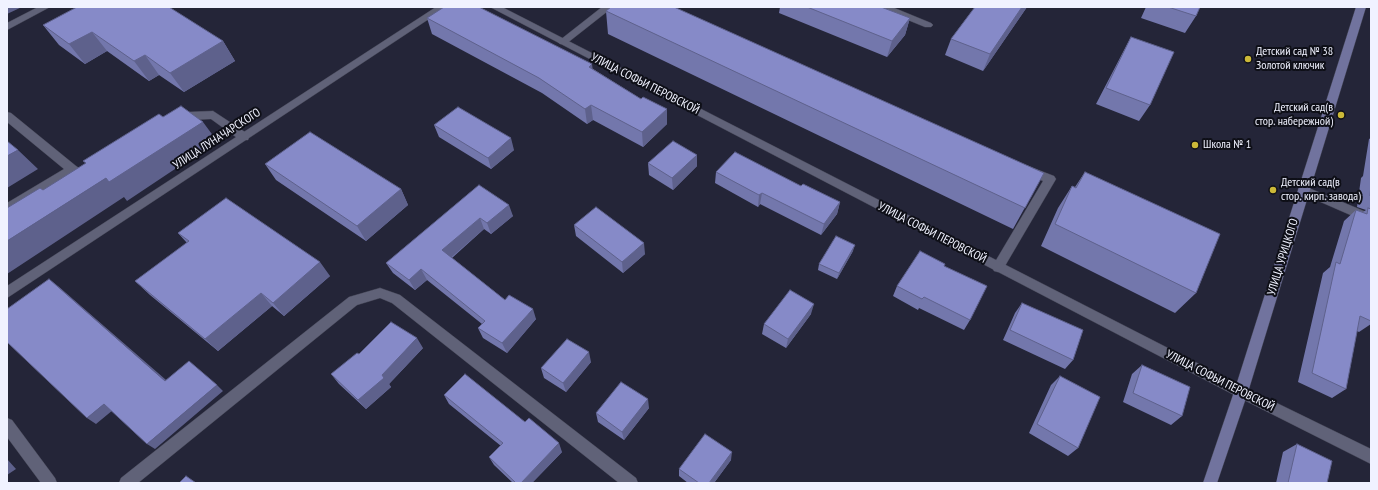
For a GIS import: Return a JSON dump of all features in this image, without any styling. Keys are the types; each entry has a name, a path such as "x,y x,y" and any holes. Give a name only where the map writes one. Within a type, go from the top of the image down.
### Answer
{"main road":[{"name":"УЛИЦА УРИЦКОГО","path":"1210,483 1241,392 1361,7"}],"street":[{"path":"7,28 45,7"},
{"name":"УЛИЦА ЛУНАЧАРСКОГО","path":"7,293 442,7"},
{"name":"УЛИЦА СОФЬИ ПЕРОВСКОЙ","path":"495,7 1241,392 1371,457"},
{"path":"563,42 608,7"},
{"path":"884,7 928,25"},
{"path":"168,124 188,116 213,115 244,137"},
{"path":"7,116 83,177 96,169"},
{"path":"998,267 1050,179 1021,166"},
{"path":"7,209 72,169"},
{"path":"1304,190 1371,219"},
{"path":"126,483 353,301 380,293 396,299 631,483"},
{"path":"7,425 50,483"}],"building":[{"path":"77,7 169,7 223,41 170,73 145,55 134,61 92,32 69,44 43,25"},
{"path":"444,7 479,7 592,64 589,67 641,99 643,97 667,109 642,132 591,105 585,109 539,78 427,18"},
{"path":"611,7 674,7 1044,173 1025,208 606,11"},
{"path":"807,7 881,7 910,18 892,41"},
{"path":"975,7 1022,7 990,54 951,39"},
{"path":"1168,7 1200,7 1196,16"},
{"path":"1131,37 1174,52 1150,105 1106,88"},
{"path":"181,106 203,122 109,182 106,178 7,241 7,208 40,188 43,190 86,163 83,161 159,114 163,117"},
{"path":"458,107 511,138 488,158 434,125"},
{"path":"310,132 401,189 357,226 265,164"},
{"path":"7,141 18,150 7,156"},
{"path":"673,141 697,155 672,178 648,163"},
{"path":"735,152 801,186 803,184 840,202 824,224 762,193 759,195 716,172"},
{"path":"1085,172 1220,234 1196,293 1055,224 1072,186 1076,188"},
{"path":"479,185 509,205 487,223 480,218 442,250 505,300 509,295 533,309 502,343 478,328 485,321 421,269 409,280 386,263"},
{"path":"226,198 320,262 273,303 261,293 205,339 135,281 189,241 178,233"},
{"path":"596,207 644,243 622,262 574,225"},
{"path":"1368,208 1371,209 1371,321 1360,316 1346,389 1312,373 1336,262 1340,264 1356,210 1367,214"},
{"path":"836,236 855,245 839,273 819,264"},
{"path":"920,251 945,264 944,266 987,286 970,320 924,297 922,299 897,286"},
{"path":"49,279 165,381 189,361 217,385 147,444 104,404 87,418 7,342 7,309"},
{"path":"790,290 814,304 788,339 764,324"},
{"path":"1022,303 1083,330 1073,360 1010,330"},
{"path":"391,322 417,338 382,375 384,378 358,400 331,374 357,353 359,354"},
{"path":"567,339 589,352 563,383 541,368"},
{"path":"1142,365 1190,387 1182,416 1133,393"},
{"path":"465,374 525,422 529,418 559,443 521,483 516,483 489,457 503,443 444,395"},
{"path":"1060,376 1100,397 1078,448 1037,424"},
{"path":"621,382 648,399 622,432 596,413"},
{"path":"705,434 732,452 709,483 699,483 679,469"},
{"path":"1297,444 1332,461 1327,483 1288,483"},
{"path":"186,476 196,483 179,483"}],"place":[{"name":"Детский сад № 38 Золотой ключик","path":"1248,59"},
{"name":"Детский сад(в стор. набережной)","path":"1341,115"},
{"name":"Школа № 1","path":"1195,145"},
{"name":"Детский сад(в стор. кирп. завода)","path":"1273,190"}]}
